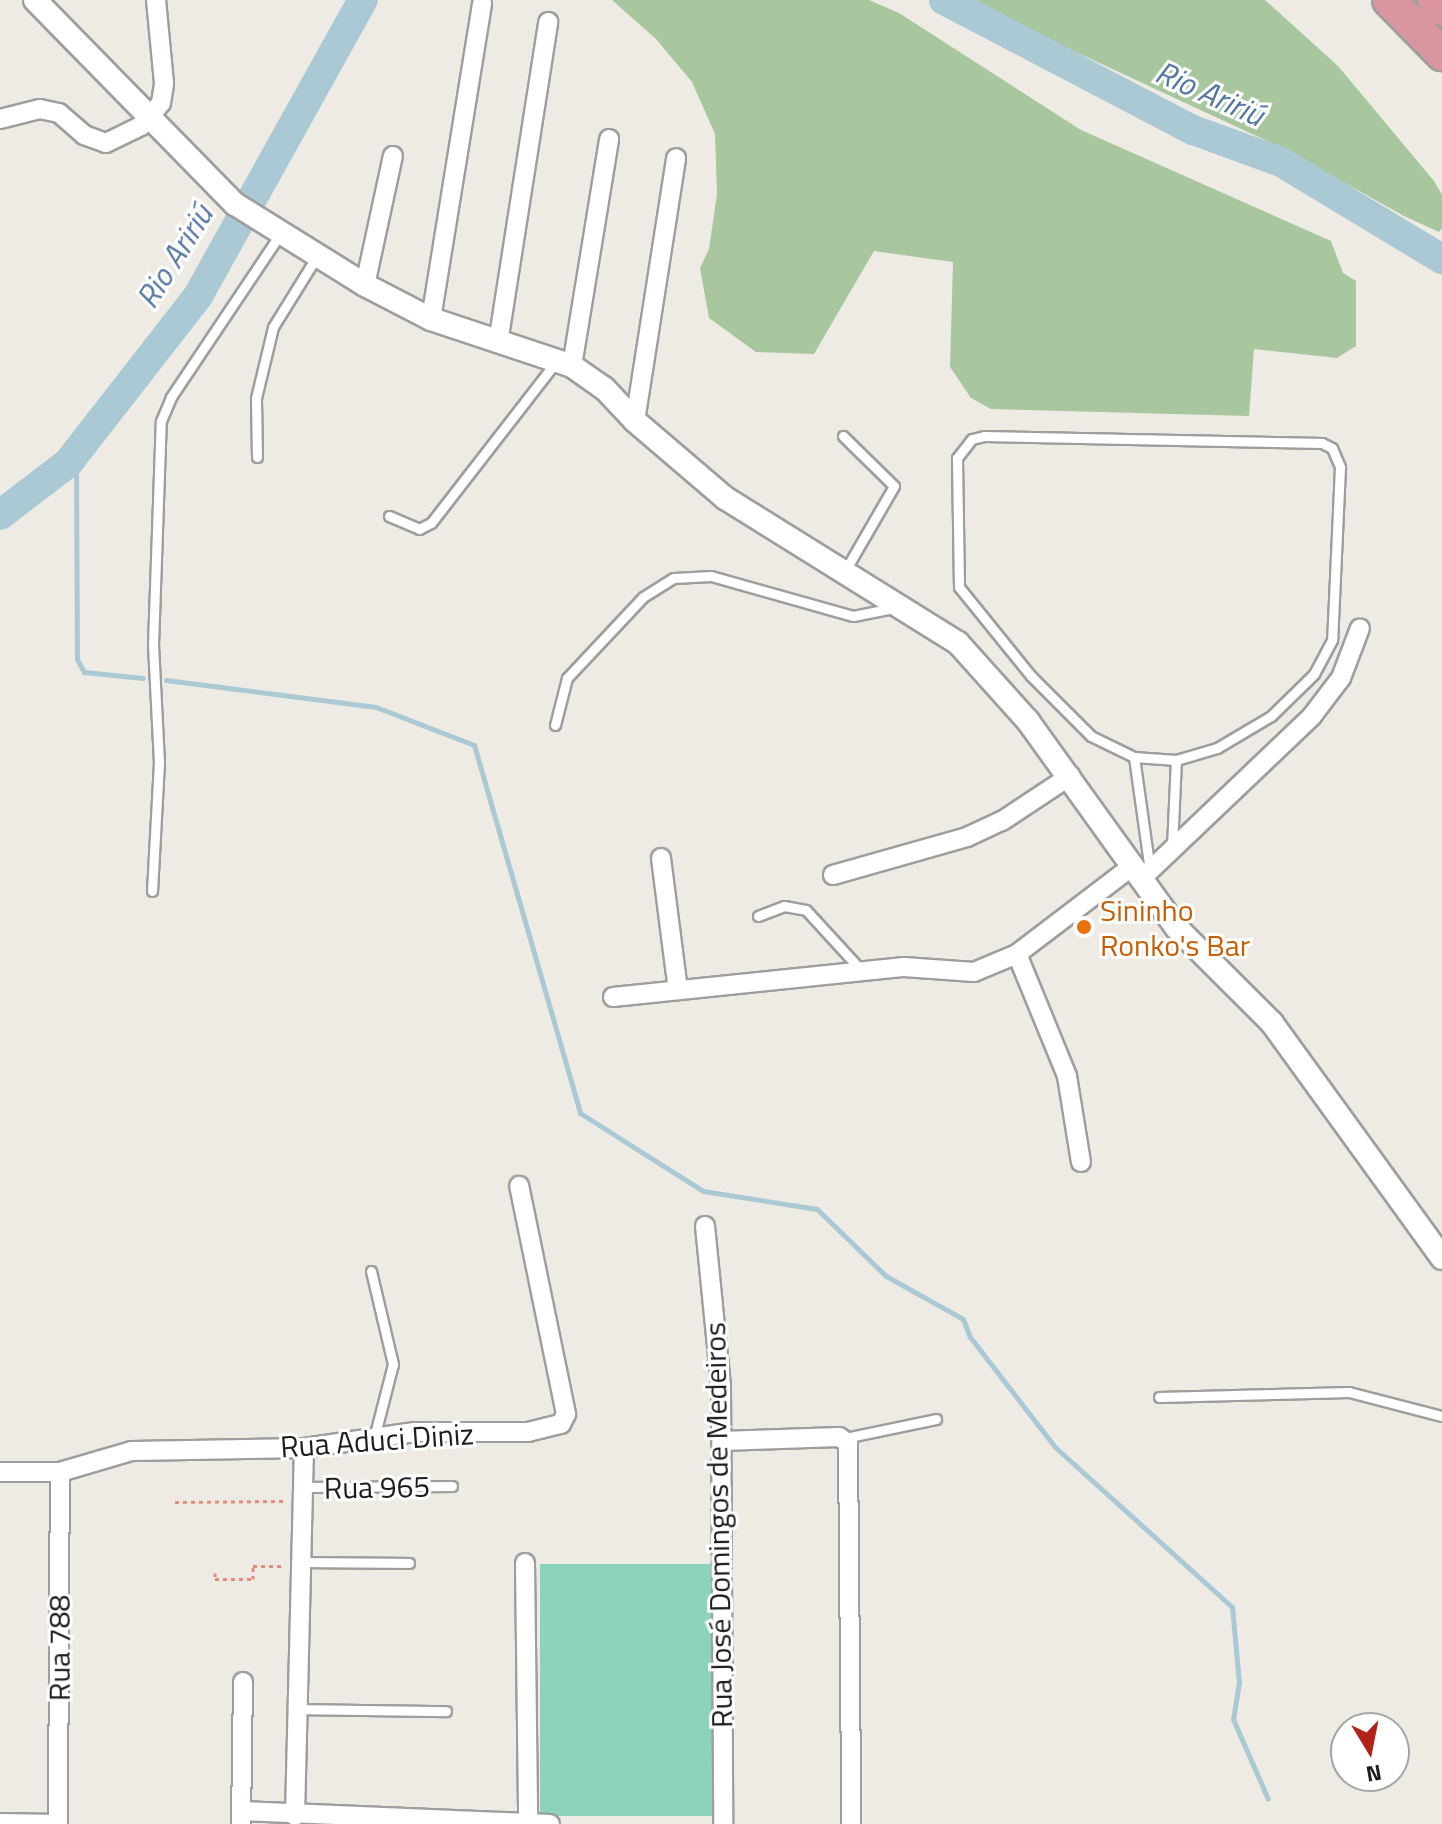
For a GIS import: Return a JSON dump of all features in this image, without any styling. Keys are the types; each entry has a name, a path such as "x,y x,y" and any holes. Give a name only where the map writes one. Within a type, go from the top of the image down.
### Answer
{"highway":[{"path":"1389,0 1442,54"},
{"path":"1434,0 1442,9"}],"street":[{"path":"35,0 235,204 365,285 431,319 565,363 604,388 635,421 725,498 904,604 977,661 1070,776 1177,928 1272,1023 1442,1258"},
{"path":"0,119 40,109 59,113 84,135 106,143 126,137 161,103 164,83 156,46 156,0"},
{"path":"431,319 482,3"},
{"path":"498,343 548,22"},
{"path":"565,363 609,139"},
{"path":"365,285 393,156"},
{"path":"635,421 676,158"},
{"path":"613,997 904,967 961,974 1017,954 1172,850 1312,716 1341,678 1360,628"},
{"path":"833,875 967,837 1002,821 1070,776"},
{"path":"661,858 678,990"},
{"path":"1017,954 1067,1076 1081,1162"},
{"name":"Rua Aduci Diniz","path":"0,1472 60,1472 132,1451 304,1448 415,1432 528,1432 561,1424 566,1414 519,1186"},
{"name":"Rua José Domingos de Medeiros","path":"705,1226 722,1441 723,1824"},
{"path":"722,1441 845,1438 851,1824"},
{"path":"295,1816 304,1448"},
{"name":"Rua 788","path":"58,1824 60,1472"},
{"path":"525,1563 528,1822"},
{"path":"243,1682 241,1817 550,1824"},
{"path":"0,1823 58,1824"}],"lane":[{"path":"152,891 159,763 153,645 161,421 171,397 272,229"},
{"path":"257,457 256,398 273,327 317,256"},
{"path":"389,516 419,529 431,523 565,363"},
{"path":"843,436 894,486 845,571"},
{"path":"972,439 1307,443 1332,448 1340,467 1332,640 1326,658 1271,716 1217,748 1176,760 1134,757 1091,736 1031,676 959,587 957,458 972,439"},
{"path":"555,725 567,678 643,597 674,578 711,576 853,616 904,604"},
{"path":"1134,757 1140,873"},
{"path":"1172,850 1176,760"},
{"path":"758,916 784,906 806,910 862,970"},
{"path":"371,1271 393,1364 374,1438"},
{"path":"1159,1397 1349,1392 1442,1416"},
{"path":"845,1438 936,1419"},
{"name":"Rua 965","path":"303,1494 452,1486"},
{"path":"301,1564 409,1563"},
{"path":"298,1709 446,1711"}],"path":[{"path":"175,1502 303,1494"},
{"path":"215,1573 215,1579 253,1579 253,1566 301,1564"}],"green space":[{"path":"612,0 869,0 899,13 1081,130 1331,241 1343,273 1356,281 1356,346 1337,358 1254,349 1249,416 991,409 971,398 950,367 953,262 874,251 814,354 756,352 709,318 700,268 709,249 717,194 715,134 692,82 656,39"},
{"path":"964,0 1265,0 1338,66 1434,181 1442,195 1442,228 1439,232 1404,216 1282,148"},
{"path":"540,1564 713,1564 713,1816 540,1816"}],"waterway":[{"name":"Rio Aririú","path":"0,515 68,463 198,296 363,0"},
{"name":"Rio Aririú","path":"944,0 1193,130 1281,162 1442,259"},
{"path":"68,463 76,475 77,659 84,672 143,678"},
{"path":"166,680 376,707 474,745 580,1113 703,1191 817,1209 886,1276 963,1319 970,1337 1055,1447 1232,1607 1239,1682 1233,1719 1268,1799"}],"place":[{"name":"Sininho Ronko's Bar","path":"1084,927"}]}
